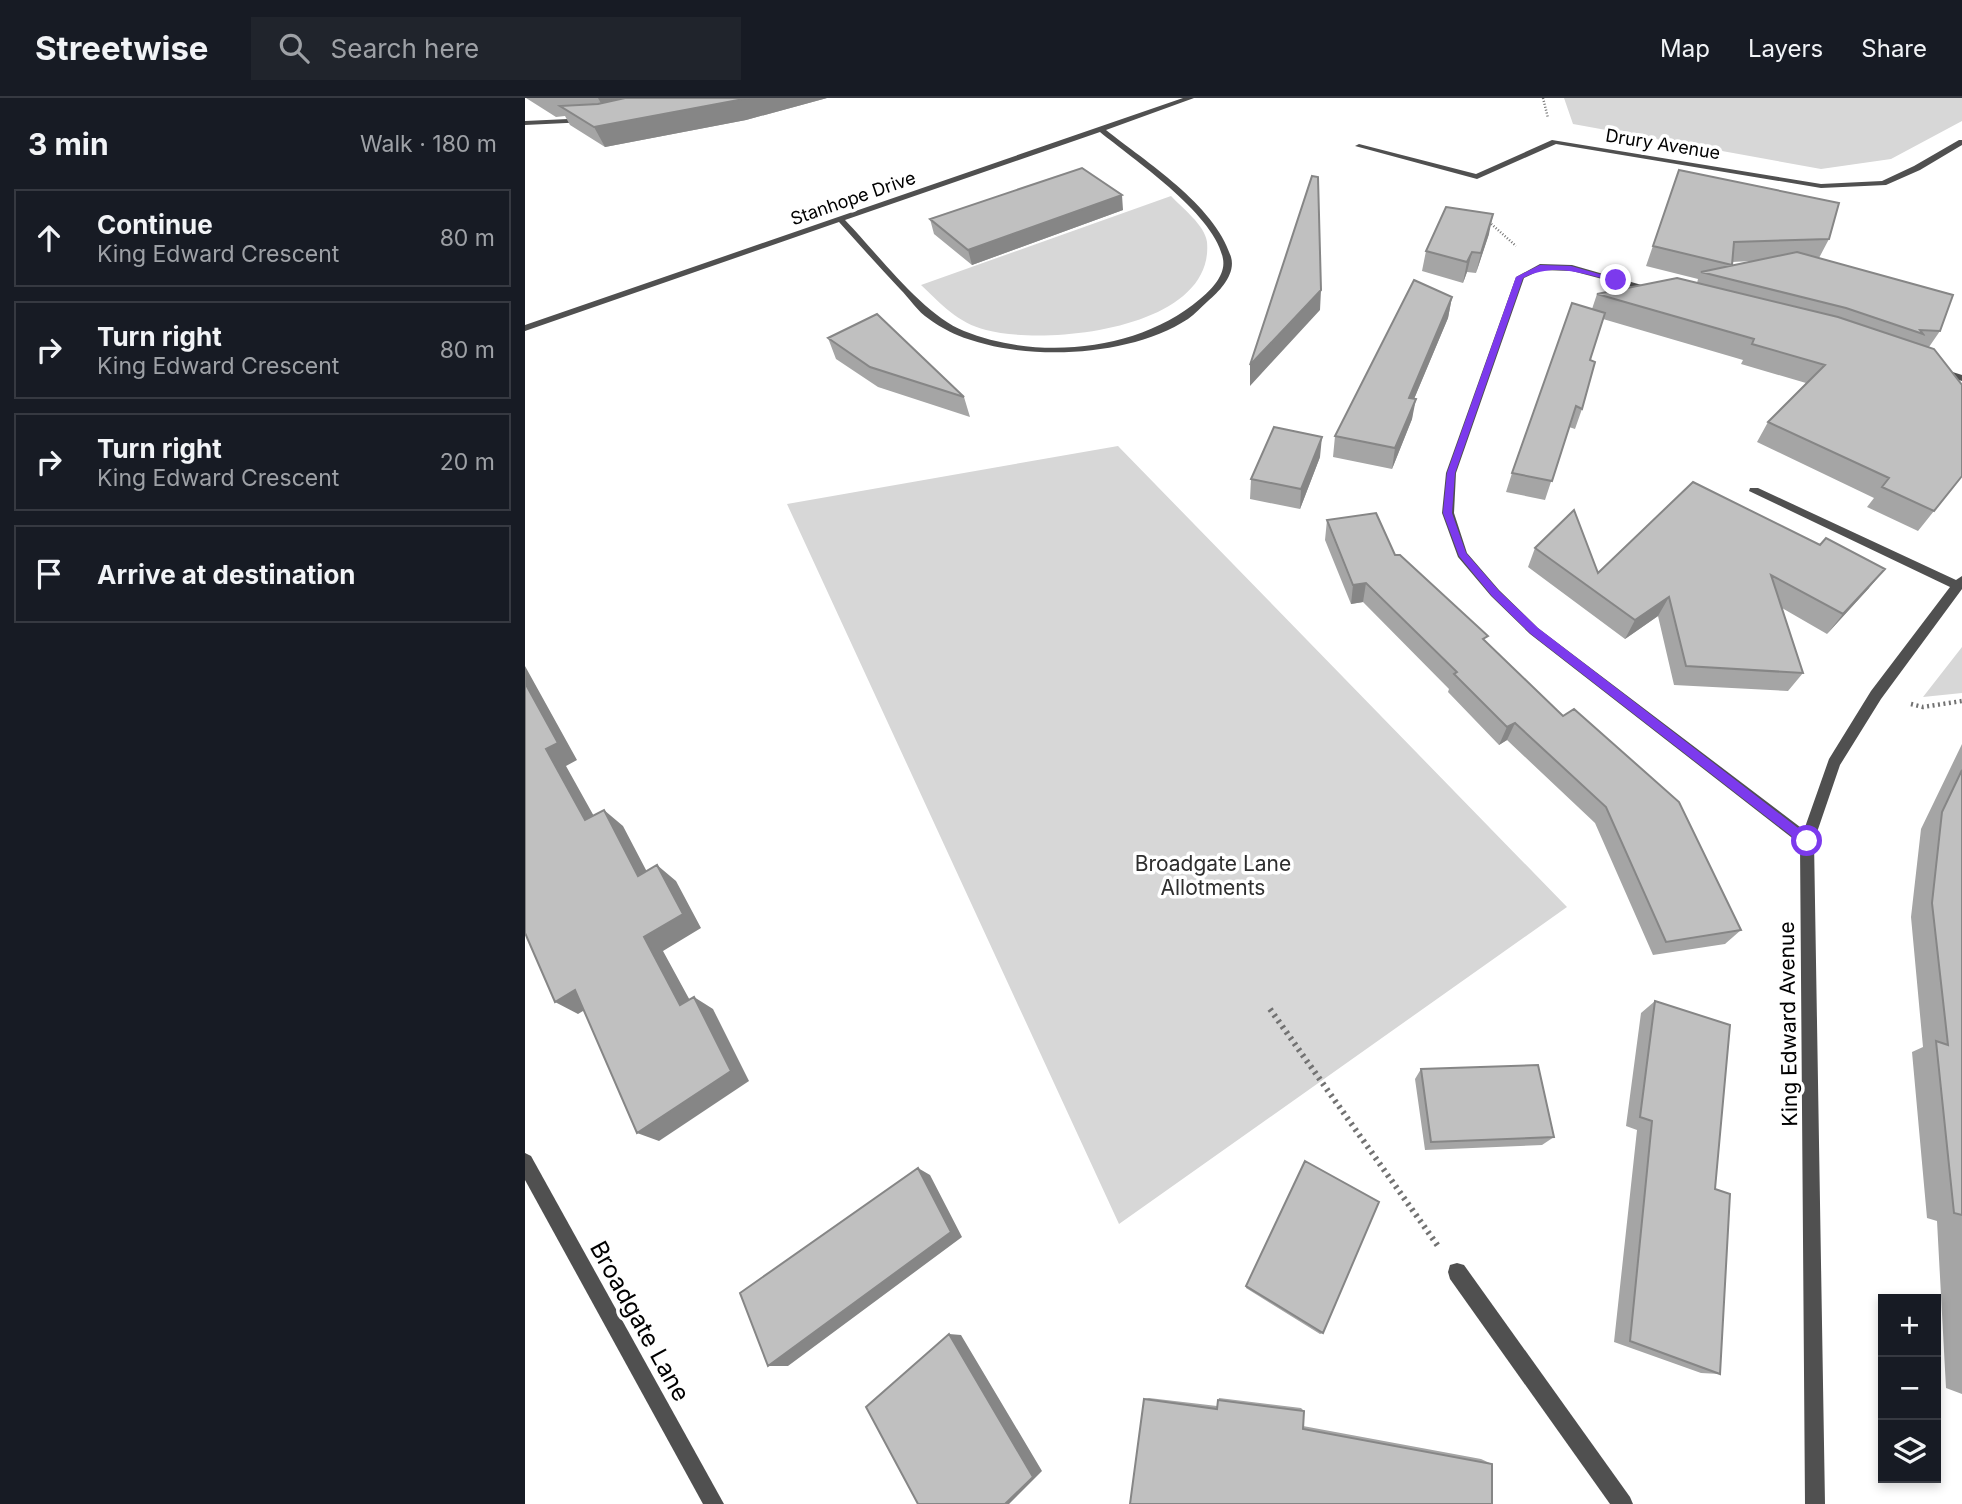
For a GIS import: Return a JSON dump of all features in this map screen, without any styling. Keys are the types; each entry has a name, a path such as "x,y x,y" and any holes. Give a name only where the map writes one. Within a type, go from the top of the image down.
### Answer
{"street":[{"name":"Stanhope Drive","path":"525,328 1190,98"},
{"path":"525,123 593,120"},
{"path":"840,219 930,317 947,329 975,340 1034,348 1090,347 1135,338 1176,323 1203,303 1221,283 1228,261 1220,238 1207,219 1102,130"},
{"name":"Drury Avenue","path":"1359,146 1477,177 1555,142 1821,186 1883,183 1917,168 1962,142"},
{"path":"1670,293 1571,268 1540,267 1520,277 1451,473 1448,513 1462,554 1495,593 1534,631 1807,841"},
{"path":"1922,365 1962,378"},
{"name":"King Edward Avenue","path":"1754,491 1960,583 1876,695 1834,763 1807,841 1815,1504"},
{"name":"Broadgate Lane","path":"525,1161 713,1504"},
{"path":"1457,1272 1623,1504"}],"path":[{"path":"1489,222 1540,267"},
{"path":"1876,695 1923,707 1962,701"},
{"path":"1270,1009 1457,1272"}],"green space":[{"path":"1564,98 1962,98 1962,121 1891,159 1821,169 1573,124"},
{"path":"1171,196 1198,223 1207,242 1202,272 1184,295 1156,313 1122,325 1084,332 1013,334 986,330 967,323 950,312 921,285"},
{"name":"Broadgate Lane Allotments","path":"1118,446 1567,907 1119,1224 787,504"},
{"path":"1962,647 1962,693 1923,697"}],"building":[{"path":"625,98 749,98 594,127 560,106 598,104"},
{"path":"1082,168 1122,195 968,250 930,219"},
{"path":"1679,170 1839,203 1829,239 1734,242 1732,265 1653,246"},
{"path":"1312,176 1318,177 1321,290 1250,365"},
{"path":"1446,207 1493,214 1481,253 1472,252 1467,262 1426,251"},
{"path":"1797,252 1953,295 1940,331 1920,330 1923,334 1846,308 1701,272"},
{"path":"1677,278 1838,317 1934,349 1962,385 1962,476 1934,511 1882,487 1889,478 1768,422 1825,365 1752,344 1754,339 1597,294"},
{"path":"1414,280 1452,297 1409,398 1416,399 1395,448 1335,436"},
{"path":"1572,303 1605,313 1590,360 1595,362 1582,409 1576,406 1552,481 1512,473"},
{"path":"877,314 964,397 870,367 828,338"},
{"path":"1274,427 1322,437 1301,489 1251,479"},
{"path":"1693,482 1820,545 1826,538 1885,569 1843,614 1771,575 1803,673 1686,666 1669,597 1635,620 1535,548 1574,510 1598,573"},
{"path":"1376,513 1395,555 1400,555 1488,636 1483,639 1563,716 1574,709 1679,802 1741,930 1666,942 1606,807 1515,723 1507,727 1454,674 1457,672 1366,583 1353,585 1327,520"},
{"path":"525,683 558,743 546,749 585,820 604,810 638,876 657,865 683,914 644,937 680,1005 694,997 731,1071 637,1133 575,990 555,1002 525,933"},
{"path":"1962,770 1962,1215 1954,1213 1936,1041 1948,1045 1932,903 1942,812"},
{"path":"1655,1001 1730,1025 1715,1189 1730,1194 1720,1374 1630,1341 1652,1121 1640,1117"},
{"path":"1538,1065 1554,1137 1431,1142 1421,1069"},
{"path":"1305,1161 1379,1202 1323,1333 1246,1286"},
{"path":"918,1168 951,1232 768,1366 740,1293"},
{"path":"949,1334 1033,1477 1005,1504 918,1504 866,1407"},
{"path":"1144,1399 1217,1409 1218,1400 1304,1411 1303,1429 1492,1464 1492,1504 1130,1504"}],"route":[{"path":"1616,280 1571,268 1540,267 1520,277 1499,345 1451,473 1448,513 1462,554 1495,593 1534,631 1807,841"}]}
